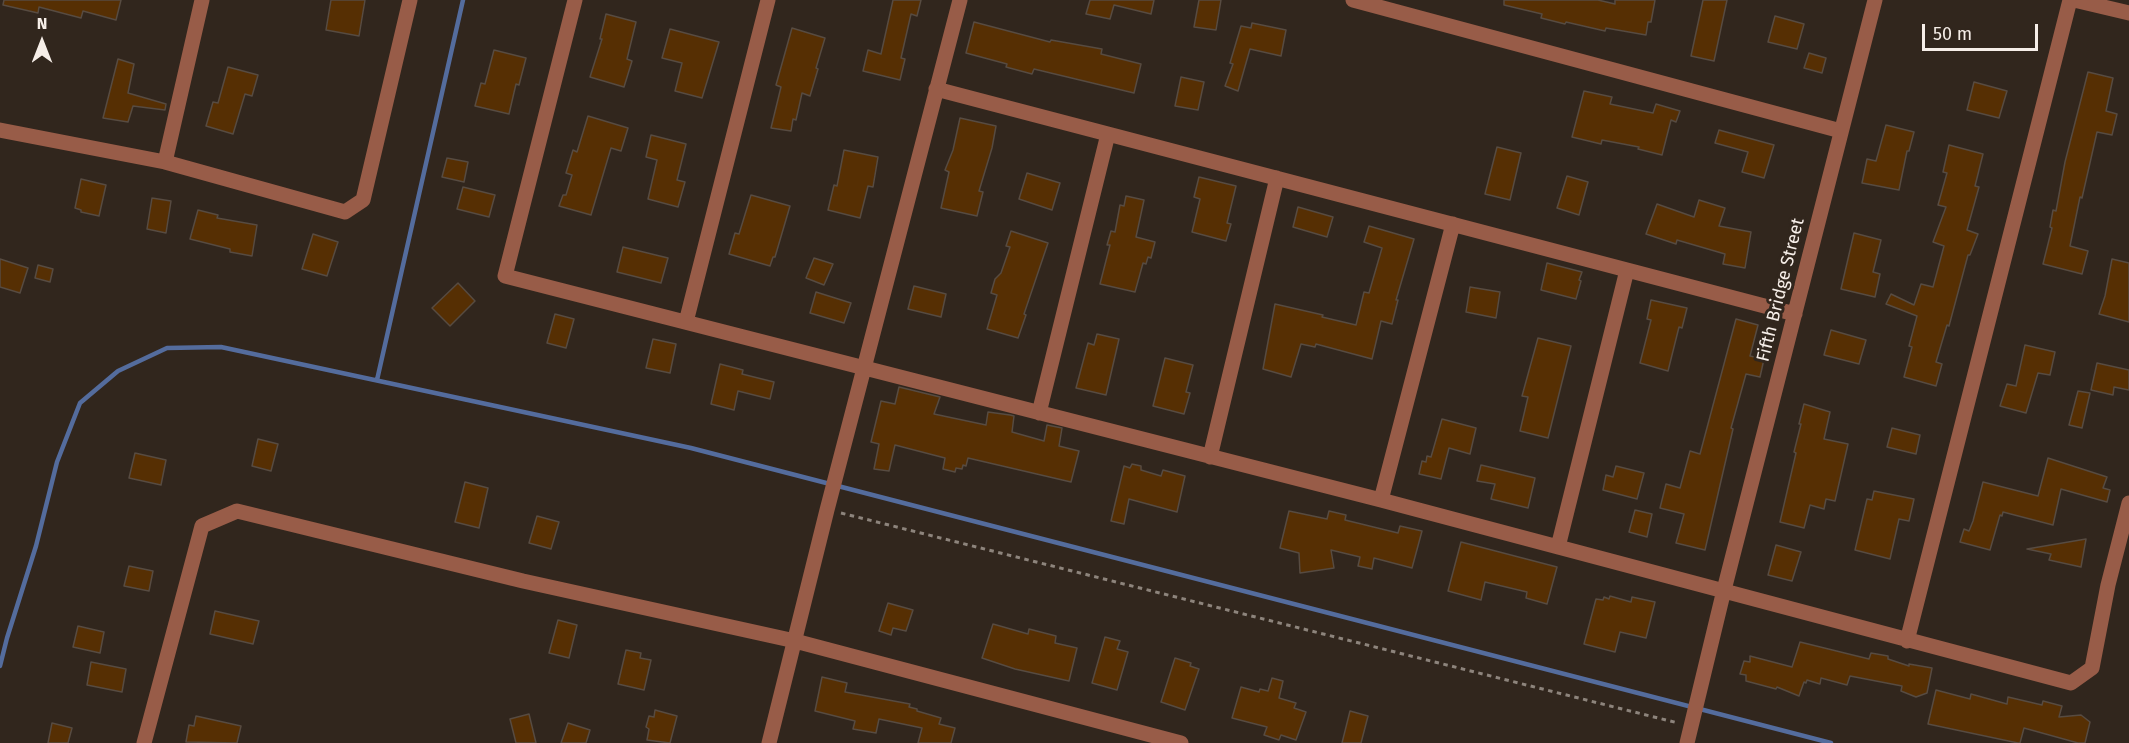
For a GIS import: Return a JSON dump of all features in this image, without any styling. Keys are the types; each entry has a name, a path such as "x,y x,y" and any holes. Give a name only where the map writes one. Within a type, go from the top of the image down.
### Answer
{"street":[{"path":"165,162 202,0"},
{"path":"0,130 165,162 345,212 363,200 410,0"},
{"path":"574,0 505,276 1381,500 2072,683 2092,668 2108,585 2129,503"},
{"path":"686,322 768,0"},
{"path":"769,743 827,510 960,0"},
{"path":"1353,0 1411,7 1842,131"},
{"name":"Fifth Bridge Street","path":"1687,743 1875,0"},
{"path":"1907,640 2072,0 2129,13"},
{"path":"936,89 1795,314"},
{"path":"1039,413 1108,134"},
{"path":"1210,457 1277,178"},
{"path":"1381,500 1453,224"},
{"path":"1558,547 1627,270"},
{"path":"144,743 202,526 237,511 523,581 795,641 1181,743"}],"path":[{"path":"827,510 1691,726"}],"building":[{"path":"4,0 121,0 116,20 83,11 81,18 39,7 38,13 3,5"},
{"path":"331,0 365,0 359,36 326,30"},
{"path":"893,0 921,0 917,16 911,14 901,58 905,59 900,80 863,71 868,50 881,54"},
{"path":"1090,0 1154,0 1151,14 1114,5 1110,19 1086,14"},
{"path":"1199,0 1221,0 1216,30 1194,27"},
{"path":"1504,0 1598,0 1615,4 1615,0 1655,0 1646,35 1606,28 1605,31 1566,22 1565,24 1541,18 1542,14 1504,5"},
{"path":"1703,0 1727,0 1714,61 1691,56"},
{"path":"606,14 636,22 627,59 632,61 624,87 590,77 602,39 600,39"},
{"path":"1775,16 1804,24 1797,49 1768,42"},
{"path":"974,22 1050,42 1051,40 1102,49 1101,54 1141,64 1134,93 1034,69 1032,74 1006,67 1007,64 966,53"},
{"path":"1252,23 1286,30 1281,56 1250,49 1238,91 1225,86 1233,64 1230,63 1241,26 1251,28"},
{"path":"792,28 825,38 810,96 802,93 791,131 771,128 781,87 776,85"},
{"path":"670,29 719,42 702,98 675,91 682,63 662,58"},
{"path":"494,50 526,58 519,85 516,84 509,114 475,106 481,83 485,84"},
{"path":"1809,53 1826,58 1822,73 1804,68"},
{"path":"118,59 134,64 128,93 166,104 165,110 133,106 128,122 103,118"},
{"path":"228,67 258,75 252,96 245,94 233,134 206,126 213,102 218,103"},
{"path":"2088,72 2113,78 2106,111 2117,114 2112,135 2097,132 2082,198 2080,197 2070,246 2088,251 2082,274 2043,264 2052,228 2050,227 2053,210 2056,211 2065,162"},
{"path":"1181,77 1204,82 1198,110 1175,106"},
{"path":"1974,82 2007,91 1999,118 1967,110"},
{"path":"1584,91 1612,97 1610,104 1653,113 1656,104 1680,111 1676,122 1671,120 1662,155 1638,149 1639,147 1602,140 1601,144 1572,137"},
{"path":"588,116 628,128 621,151 611,148 591,215 559,206 563,195 566,195 572,175 566,173 573,150 577,152"},
{"path":"960,118 996,126 979,191 983,192 977,216 941,208 949,172 945,170 953,150"},
{"path":"1886,125 1914,132 1909,151 1907,151 1899,190 1862,183 1867,159 1876,161"},
{"path":"1719,130 1774,145 1764,178 1742,172 1748,152 1715,143"},
{"path":"651,135 686,144 677,180 685,182 678,207 648,199 657,160 646,157"},
{"path":"1949,145 1983,154 1975,186 1979,187 1967,230 1978,234 1970,255 1968,255 1949,326 1947,325 1936,362 1942,364 1936,386 1904,377 1917,316 1886,304 1891,294 1914,305 1921,284 1933,287 1944,246 1933,242 1946,207 1938,205 1947,173 1943,172"},
{"path":"1497,147 1521,153 1510,200 1485,194"},
{"path":"844,150 878,157 873,187 868,186 860,218 828,210 834,185 837,186"},
{"path":"447,158 468,162 464,182 442,177"},
{"path":"1027,173 1060,183 1052,210 1019,199"},
{"path":"1567,176 1588,182 1579,215 1557,208"},
{"path":"1199,177 1236,186 1227,223 1231,224 1226,241 1192,232 1200,199 1194,197"},
{"path":"81,179 106,185 99,216 81,212 75,208"},
{"path":"463,187 495,195 489,217 457,209"},
{"path":"751,195 790,206 775,257 770,266 729,254 735,233 739,234"},
{"path":"1126,196 1144,200 1136,237 1155,242 1151,258 1148,257 1146,264 1143,263 1135,292 1100,284 1110,245 1107,245 1111,231 1115,232 1120,205 1124,206"},
{"path":"152,198 171,201 166,233 147,229"},
{"path":"1699,200 1725,208 1719,226 1751,232 1745,268 1723,264 1725,254 1677,240 1676,244 1646,234 1657,204 1694,217"},
{"path":"1298,207 1333,217 1327,237 1293,227"},
{"path":"198,210 218,215 217,218 257,225 252,256 230,252 230,249 190,239"},
{"path":"1369,226 1414,239 1396,300 1398,300 1392,324 1381,321 1372,359 1316,344 1315,347 1301,344 1291,377 1263,369 1275,304 1356,325 1364,292 1369,293 1382,248 1364,242"},
{"path":"1011,231 1048,243 1018,338 987,329 997,295 991,293 1010,247 1006,246"},
{"path":"1854,233 1881,240 1873,272 1880,274 1875,297 1841,289"},
{"path":"313,234 338,242 327,276 302,269"},
{"path":"623,247 668,258 661,283 617,272"},
{"path":"814,258 833,264 824,285 806,278"},
{"path":"0,259 28,268 20,293 0,287"},
{"path":"2112,259 2129,263 2129,322 2099,314"},
{"path":"1547,263 1582,272 1576,299 1541,290"},
{"path":"38,265 53,269 50,282 35,278"},
{"path":"458,283 475,301 450,326 432,308"},
{"path":"914,286 946,294 941,317 908,309"},
{"path":"1470,287 1500,292 1496,318 1466,312"},
{"path":"816,292 851,303 844,323 810,313"},
{"path":"1651,300 1687,308 1682,328 1679,327 1668,371 1640,363 1651,320 1647,319"},
{"path":"555,314 574,319 566,348 547,343"},
{"path":"1736,319 1758,325 1750,356 1764,359 1760,377 1746,374 1731,428 1733,429 1705,550 1676,543 1684,514 1660,508 1666,484 1680,488 1690,451 1700,454"},
{"path":"1831,330 1866,340 1859,364 1824,355"},
{"path":"1097,334 1119,339 1106,395 1076,388 1088,343 1094,345"},
{"path":"1538,338 1571,346 1548,438 1520,431 1528,397 1522,396"},
{"path":"653,339 676,344 670,373 646,368"},
{"path":"2025,345 2055,352 2050,375 2038,373 2026,413 2000,406 2007,384 2016,386"},
{"path":"1165,358 1193,365 1186,392 1190,393 1184,414 1153,406"},
{"path":"2097,363 2129,370 2129,390 2114,387 2113,395 2091,390"},
{"path":"720,364 743,370 742,374 774,382 770,399 738,391 734,410 711,404"},
{"path":"899,387 940,397 934,414 986,425 988,412 1010,415 1014,416 1012,432 1044,441 1047,425 1062,428 1059,446 1079,451 1071,482 968,458 966,466 963,465 962,469 956,468 955,472 943,469 945,458 895,445 889,471 874,469 879,444 871,442 881,401 895,404"},
{"path":"2078,391 2090,393 2082,428 2069,425"},
{"path":"1804,404 1830,412 1824,439 1848,444 1835,501 1826,499 1824,509 1810,505 1804,528 1780,522 1796,453 1794,452"},
{"path":"1442,419 1476,428 1470,454 1449,448 1441,479 1419,474 1422,461 1426,462 1427,456 1431,457"},
{"path":"1892,428 1920,435 1916,454 1887,447"},
{"path":"258,439 278,444 271,471 252,466"},
{"path":"135,453 166,460 161,485 129,478"},
{"path":"2048,458 2107,477 2103,488 2110,490 2107,502 2061,489 2053,525 2003,512 2002,516 2000,515 1990,550 1960,542 1964,529 1969,531 1973,521 1983,482 2038,496"},
{"path":"1132,464 1141,466 1141,470 1161,476 1163,470 1185,476 1177,512 1129,499 1124,524 1111,521 1124,466 1130,468"},
{"path":"1481,465 1535,478 1528,508 1491,499 1495,484 1477,481"},
{"path":"1616,466 1644,473 1637,499 1603,490 1606,475 1613,477"},
{"path":"465,482 488,488 479,528 455,522"},
{"path":"1874,491 1914,499 1909,521 1899,519 1890,559 1855,550 1867,499 1872,500"},
{"path":"1635,510 1652,514 1647,537 1629,532"},
{"path":"1289,511 1327,519 1329,511 1346,515 1345,520 1398,533 1400,526 1422,531 1412,568 1374,558 1372,569 1358,566 1360,557 1331,550 1334,568 1300,573 1299,553 1280,548"},
{"path":"537,516 559,522 551,549 529,543"},
{"path":"2086,539 2081,567 2049,560 2051,554 2027,549"},
{"path":"1461,542 1557,567 1547,604 1526,598 1527,592 1485,582 1481,600 1448,591"},
{"path":"1776,545 1801,552 1792,581 1768,575"},
{"path":"129,566 153,571 149,591 124,586"},
{"path":"1610,596 1631,602 1632,597 1655,602 1646,638 1620,632 1615,652 1584,644 1596,599 1603,600 1604,597 1609,599"},
{"path":"888,603 913,610 906,631 893,628 891,635 879,631"},
{"path":"215,611 259,621 253,644 210,634"},
{"path":"558,620 577,625 569,658 549,653"},
{"path":"993,624 1028,634 1029,629 1056,636 1055,643 1077,648 1069,681 1015,669 982,658"},
{"path":"78,626 104,632 100,653 73,647"},
{"path":"1105,637 1120,641 1117,649 1128,652 1117,690 1092,683"},
{"path":"1800,642 1869,659 1871,653 1888,656 1888,659 1909,666 1909,664 1932,668 1927,693 1916,697 1901,691 1902,686 1850,676 1847,685 1821,678 1820,684 1807,680 1799,696 1777,687 1776,689 1746,681 1746,675 1740,674 1744,661 1750,662 1750,656 1792,667"},
{"path":"626,650 641,653 640,658 651,660 644,690 618,684"},
{"path":"1175,658 1191,663 1190,666 1199,669 1185,710 1161,702"},
{"path":"91,662 126,669 122,692 87,685"},
{"path":"822,677 847,683 845,692 910,704 909,707 917,711 941,718 939,724 955,728 951,743 918,743 922,728 879,719 876,733 853,729 855,721 815,711"},
{"path":"1272,678 1283,681 1279,698 1296,703 1294,708 1306,712 1296,740 1281,735 1279,740 1264,735 1267,727 1232,718 1241,687 1259,692 1260,689 1268,691"},
{"path":"1936,690 1970,699 1971,694 2007,704 2008,697 2042,705 2043,701 2062,706 2059,717 2081,715 2090,722 2085,743 2024,728 2020,743 2018,743 1928,724"},
{"path":"655,710 677,716 670,743 647,740 649,729 646,727 649,716 654,717"},
{"path":"1350,711 1368,716 1361,743 1342,743"},
{"path":"529,714 536,743 516,743 510,719"},
{"path":"196,716 241,726 237,743 186,742 189,725 194,726"},
{"path":"52,723 72,728 68,743 48,743"},
{"path":"568,723 590,730 586,743 561,743"}],"waterway":[{"path":"377,380 463,0"},
{"path":"0,666 36,546 57,462 80,403 118,371 167,348 221,347 691,448 1831,743"}]}
